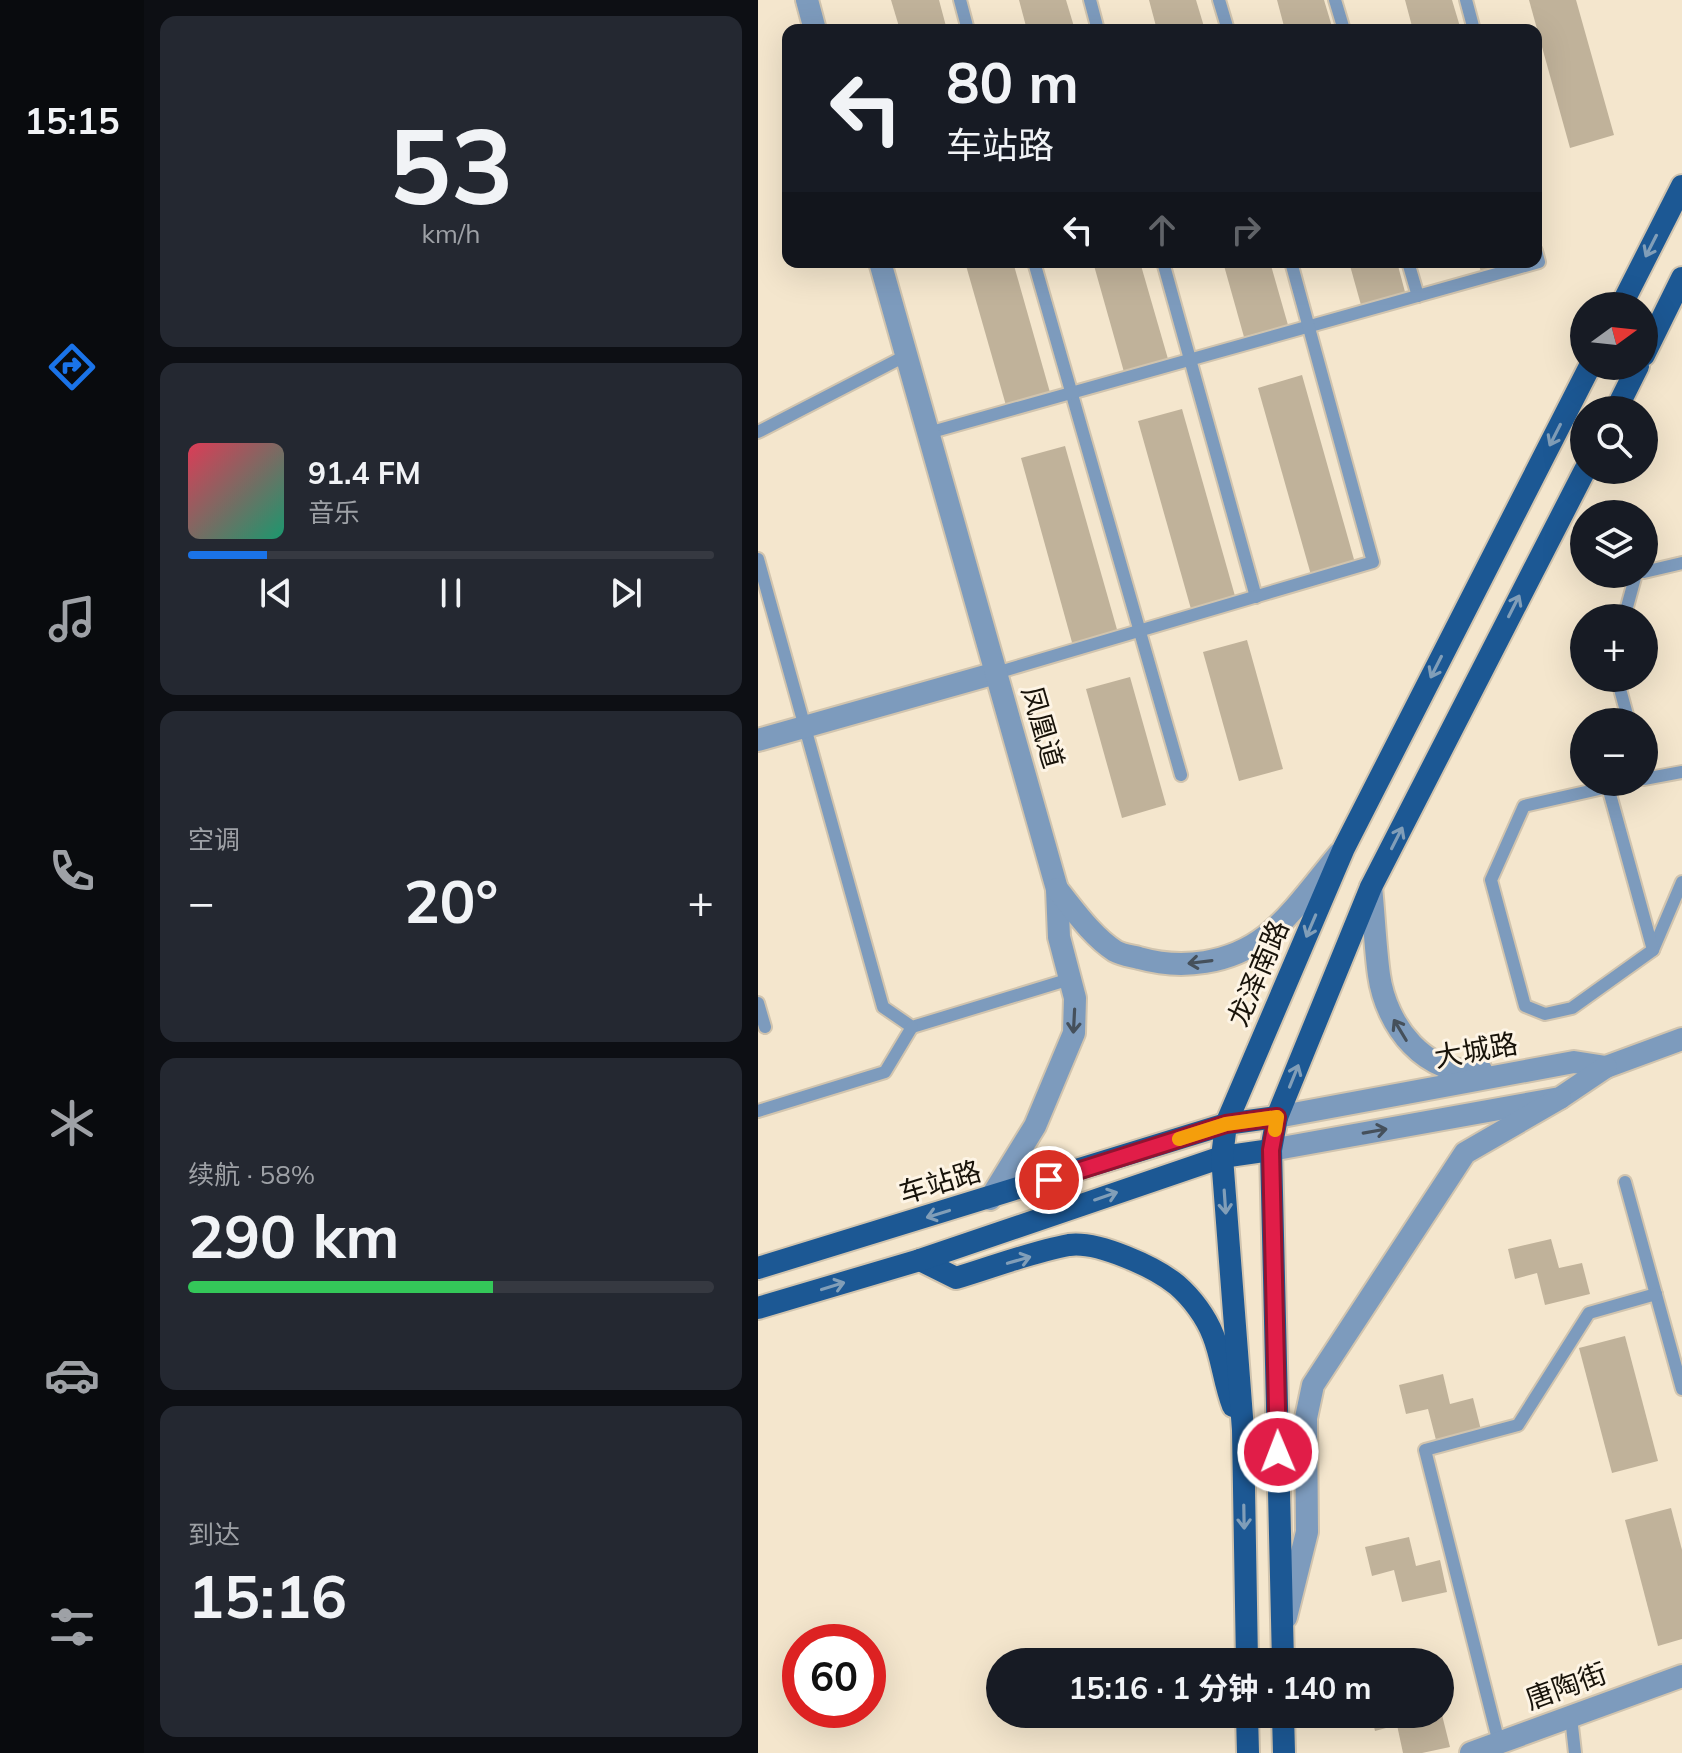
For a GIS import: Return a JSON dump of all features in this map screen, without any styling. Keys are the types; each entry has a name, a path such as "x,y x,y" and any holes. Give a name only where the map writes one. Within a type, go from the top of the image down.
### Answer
{"main road":[{"path":"1628,292 1682,186"},
{"path":"1658,327 1682,278"},
{"name":"龙泽南路","path":"1247,1648 1243,1430 1222,1157 1226,1124 1344,848 1583,380"},
{"path":"1283,1648 1271,1150 1277,1117 1371,887 1578,484"},
{"name":"车站路","path":"758,1268 1226,1124 1277,1117"},
{"path":"758,1308 920,1260 1222,1157 1271,1150"},
{"path":"920,1260 956,1278 1072,1245 1105,1250 1143,1265 1177,1285 1199,1308 1214,1335 1226,1389 1243,1430"},
{"path":"1247,1728 1248,1753"},
{"path":"1283,1728 1284,1753"}],"street":[{"path":"807,0 813,24"},
{"name":"凤凰道","path":"882,268 1057,889 1059,937 1075,998 1074,1033 1035,1126 990,1199"},
{"path":"758,740 996,673"},
{"path":"1057,889 1090,929 1117,952 1156,963 1225,959 1246,950 1269,933 1344,848"},
{"path":"1371,887 1379,976 1389,1010 1406,1041 1432,1063 1466,1072 1545,1060 1574,1062"},
{"name":"大城路","path":"1277,1117 1574,1062 1606,1067 1682,1039"},
{"path":"1282,1633 1307,1532 1306,1418 1313,1385 1465,1153 1560,1098 1606,1067"},
{"path":"1271,1150 1560,1098"},
{"name":"唐陶街","path":"1471,1753 1682,1676"}],"lane":[{"path":"960,0 966,24"},
{"path":"1090,0 1096,24"},
{"path":"1219,0 1226,24"},
{"path":"1335,0 1342,24"},
{"path":"1466,0 1472,24"},
{"path":"1036,268 1181,775"},
{"path":"1165,268 1256,597"},
{"path":"996,673 1373,562 1293,268"},
{"path":"1410,268 1418,296"},
{"path":"928,433 1518,268"},
{"path":"758,432 907,355"},
{"path":"758,559 883,1007 912,1027"},
{"path":"1658,569 1682,563"},
{"path":"1658,776 1682,772"},
{"path":"1570,796 1524,806 1491,880 1525,1006 1545,1014 1572,1008 1653,950 1682,882"},
{"path":"1610,796 1653,950"},
{"path":"758,1111 885,1072 912,1027 1070,979"},
{"path":"758,1003 765,1027"},
{"path":"1625,1182 1682,1389"},
{"path":"1499,1743 1425,1450 1518,1425 1589,1313 1656,1294"},
{"path":"1571,1717 1575,1753"}],"building":[{"path":"891,0 939,0 945,24 898,24"},
{"path":"1019,0 1066,0 1073,24 1025,24"},
{"path":"1149,0 1196,0 1203,24 1155,24"},
{"path":"1277,0 1324,0 1331,24 1283,24"},
{"path":"1405,0 1452,0 1459,24 1411,24"},
{"path":"1529,0 1576,0 1614,135 1570,148 1542,47 1542,24 1536,24"},
{"path":"967,268 1015,268 1051,396 1007,409"},
{"path":"1095,268 1142,268 1168,359 1124,372"},
{"path":"1225,268 1272,268 1288,325 1244,337"},
{"path":"1351,268 1399,268 1405,292 1361,305"},
{"path":"1302,375 1355,563 1311,575 1258,388"},
{"path":"1182,409 1235,596 1191,609 1138,421"},
{"path":"1065,446 1118,633 1073,646 1021,458"},
{"path":"1247,640 1283,769 1239,781 1203,652"},
{"path":"1130,677 1166,805 1122,818 1086,689"},
{"path":"1551,1239 1559,1268 1582,1263 1590,1294 1545,1305 1537,1273 1515,1279 1508,1249"},
{"path":"1625,1336 1658,1461 1612,1473 1579,1348"},
{"path":"1443,1374 1450,1404 1473,1398 1481,1430 1436,1440 1428,1409 1406,1414 1399,1385"},
{"path":"1671,1508 1682,1550 1682,1639 1658,1646 1625,1520"},
{"path":"1409,1537 1416,1566 1440,1560 1447,1592 1402,1602 1394,1570 1372,1576 1365,1547"},
{"path":"1398,1728 1445,1728 1450,1747 1422,1753 1403,1753"}],"slow traffic":[{"path":"1179,1139 1226,1124 1277,1117 1275,1130"}],"route":[{"path":"1049,1180 1226,1124 1277,1117 1271,1150 1278,1452"}]}
